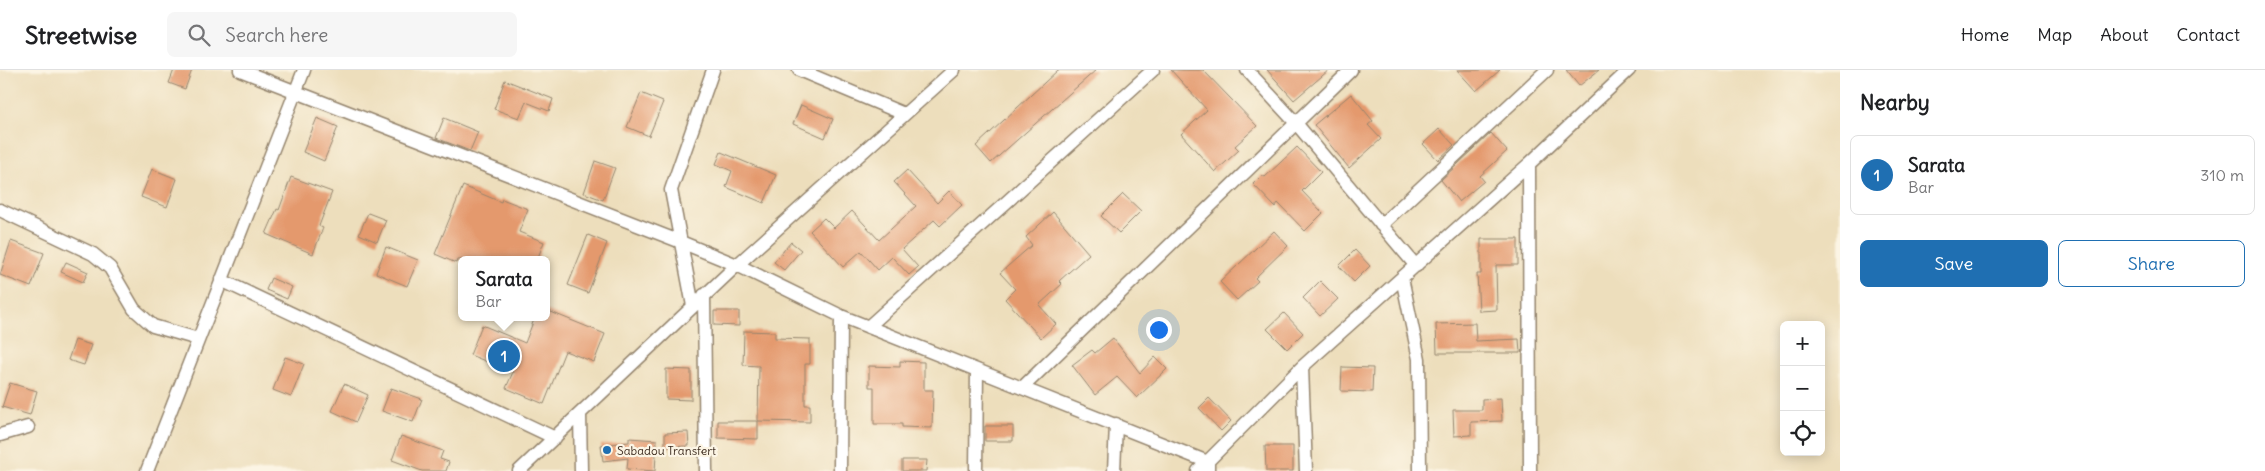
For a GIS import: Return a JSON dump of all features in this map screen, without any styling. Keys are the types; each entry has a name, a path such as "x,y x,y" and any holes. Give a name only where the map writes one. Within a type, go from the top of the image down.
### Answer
{"street":[{"path":"240,70 737,264 841,316 1116,424 1208,466"},
{"path":"147,471 304,70"},
{"path":"693,306 671,190 714,70"},
{"path":"799,70 904,114"},
{"path":"519,471 737,264 954,70"},
{"path":"868,327 1153,70"},
{"path":"1247,70 1295,122 1416,266"},
{"path":"1024,387 1295,122 1351,70"},
{"path":"1381,225 1547,70"},
{"path":"1198,471 1208,466 1302,366 1529,164 1629,70"},
{"path":"1529,164 1530,471"},
{"path":"0,210 93,254 110,268 134,309 153,326 198,339"},
{"path":"1402,278 1419,359 1420,471"},
{"path":"221,280 445,388 555,438"},
{"path":"704,295 706,471"},
{"path":"840,471 841,316"},
{"path":"1302,366 1306,471"},
{"path":"976,471 977,370"},
{"path":"580,414 581,471"},
{"path":"1114,471 1116,424"},
{"path":"0,434 28,427"}],"building":[{"path":"174,70 192,70 185,89 169,83"},
{"path":"1058,70 1096,70 991,163 976,146"},
{"path":"1171,70 1203,70 1257,126 1235,146 1239,150 1215,172 1181,134 1207,110"},
{"path":"1267,70 1329,70 1294,100"},
{"path":"1457,70 1500,70 1476,91"},
{"path":"1566,70 1599,70 1579,86"},
{"path":"505,80 553,99 549,111 526,102 519,118 494,109"},
{"path":"641,93 663,102 649,136 627,127"},
{"path":"1351,94 1373,121 1368,125 1381,139 1349,168 1314,125"},
{"path":"801,105 833,119 825,138 793,124"},
{"path":"317,118 338,127 324,161 303,152"},
{"path":"444,118 478,132 470,151 436,138"},
{"path":"1439,129 1454,145 1438,160 1423,144"},
{"path":"1491,133 1507,151 1480,176 1484,181 1459,202 1441,180"},
{"path":"1297,147 1321,172 1302,191 1323,213 1305,231 1278,203 1275,207 1253,184 1262,175 1265,177"},
{"path":"721,152 776,175 764,203 726,187 732,171 716,164"},
{"path":"595,161 615,168 603,200 584,193"},
{"path":"152,169 177,179 167,207 141,197"},
{"path":"907,170 937,203 949,191 962,205 940,226 934,220 902,249 918,267 909,275 892,257 878,270 861,251 843,267 810,231 824,218 834,228 852,211 879,240 916,206 894,182"},
{"path":"291,177 332,192 319,226 323,228 313,254 266,234 277,209 279,210"},
{"path":"463,186 501,202 502,199 528,209 519,232 544,242 539,256 458,256 456,263 435,254"},
{"path":"1123,194 1141,211 1119,233 1101,216"},
{"path":"1053,212 1089,254 1059,281 1062,284 1039,305 1056,324 1041,338 1005,299 1015,289 1000,273 1032,245 1026,237"},
{"path":"368,213 386,220 377,242 359,234"},
{"path":"1274,231 1288,246 1255,278 1258,281 1237,300 1220,282"},
{"path":"588,235 607,243 588,293 568,285"},
{"path":"1481,239 1518,239 1518,265 1496,265 1497,310 1479,311 1477,274 1481,274"},
{"path":"11,241 44,253 31,287 0,275"},
{"path":"791,242 801,250 784,270 774,262"},
{"path":"386,247 418,260 407,286 376,273"},
{"path":"1355,250 1370,266 1354,282 1339,266"},
{"path":"66,262 88,272 83,282 61,272"},
{"path":"271,278 292,287 287,299 266,290"},
{"path":"1320,281 1338,299 1320,316 1303,298"},
{"path":"714,311 739,311 739,326 714,325"},
{"path":"550,312 605,334 594,362 565,351 544,404 506,388 513,372 470,355 482,325 525,343 533,321 550,321"},
{"path":"1284,313 1303,333 1287,349 1267,329"},
{"path":"1475,323 1476,341 1519,339 1520,353 1437,353 1436,324"},
{"path":"744,331 775,332 775,338 810,339 810,364 805,364 805,405 810,405 810,422 758,421 759,366 743,365"},
{"path":"1113,338 1140,373 1155,357 1167,369 1137,398 1117,377 1095,395 1072,365 1092,350 1095,353"},
{"path":"75,340 91,345 84,365 68,360"},
{"path":"285,357 304,364 291,397 273,390"},
{"path":"900,361 924,362 924,390 933,390 932,428 902,427 902,424 874,424 874,387 869,387 869,366 900,367"},
{"path":"1342,367 1373,368 1372,392 1341,391"},
{"path":"666,369 691,370 691,400 666,399"},
{"path":"10,383 37,391 30,415 2,407"},
{"path":"344,384 368,395 356,422 332,411"},
{"path":"391,388 422,399 413,422 382,411"},
{"path":"1209,398 1231,421 1221,431 1199,408"},
{"path":"1501,398 1502,421 1471,422 1471,435 1454,436 1453,410 1482,410 1482,399"},
{"path":"718,421 758,421 758,439 718,438"},
{"path":"985,426 1013,426 1013,441 985,441"},
{"path":"688,432 689,446 665,447 665,433"},
{"path":"401,436 443,451 440,459 449,462 446,471 422,471 392,460"},
{"path":"629,438 657,440 655,471 627,469 628,458 603,461 601,445 629,442"},
{"path":"1265,446 1293,446 1293,471 1266,471"},
{"path":"902,460 927,460 926,471 902,471"}],"place":[{"name":"Sarata","path":"504,356"},
{"name":"Sabadou Transfert","path":"607,450"}]}
